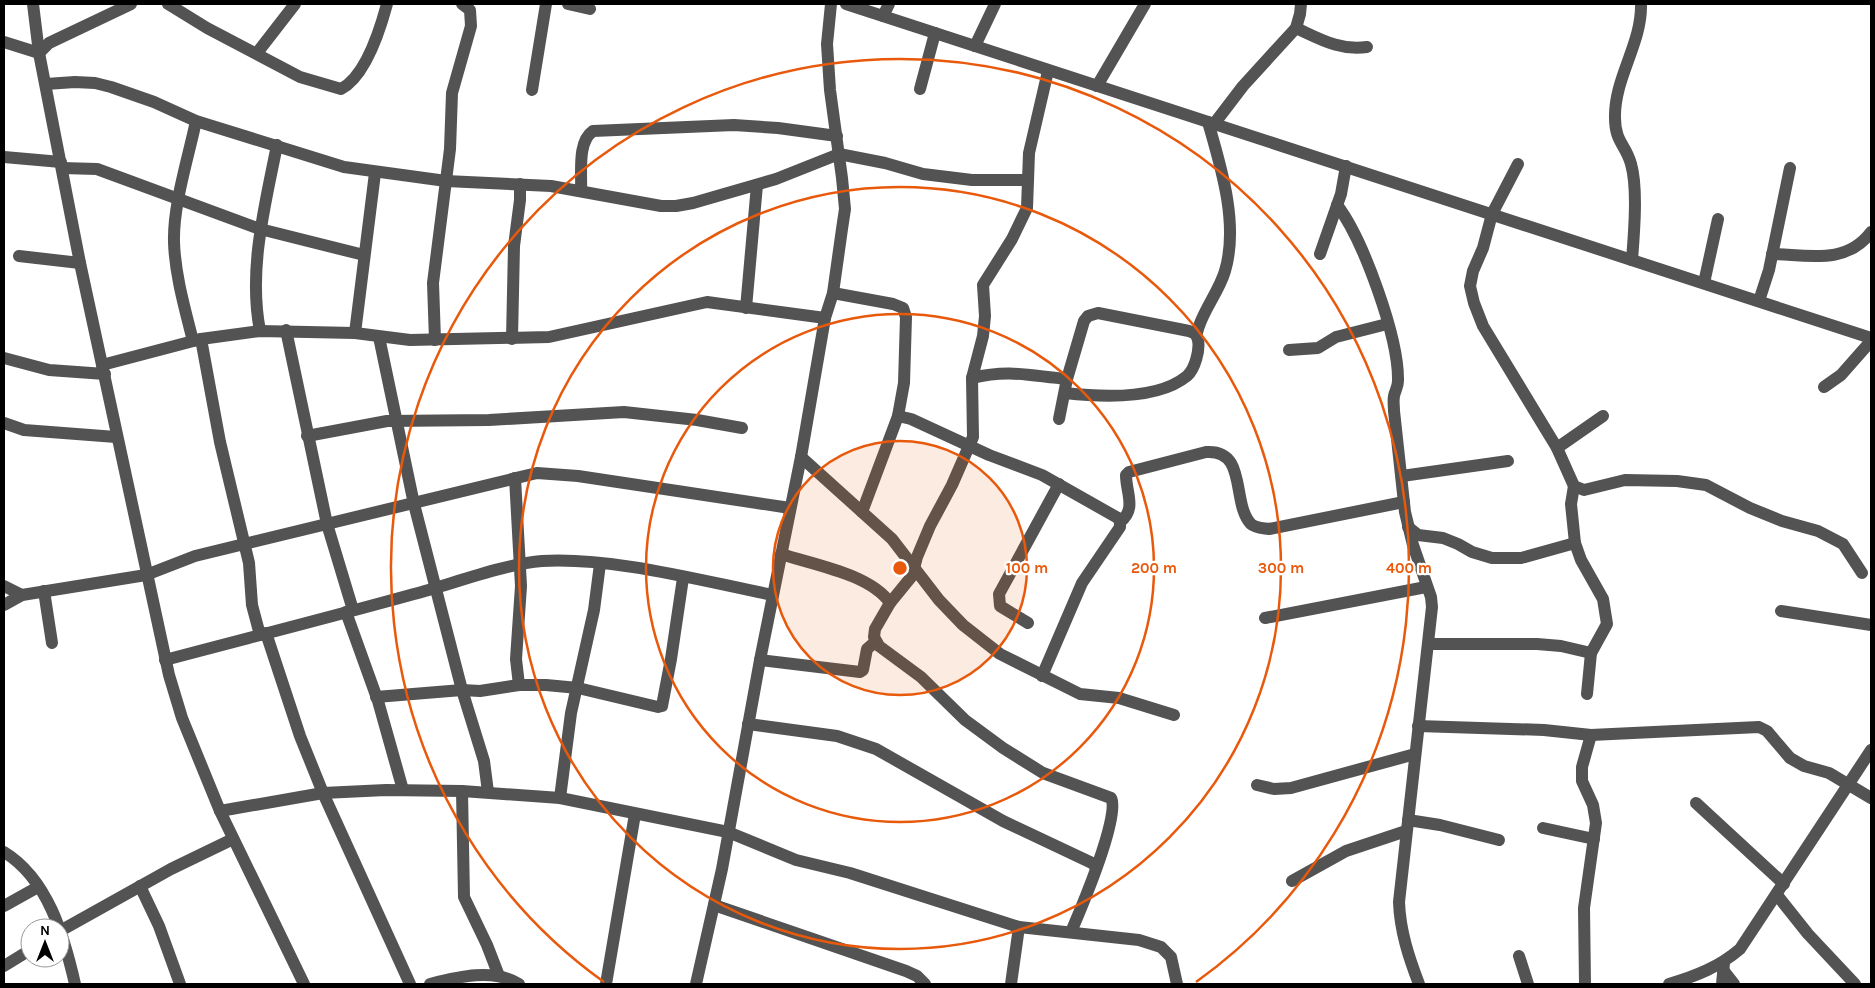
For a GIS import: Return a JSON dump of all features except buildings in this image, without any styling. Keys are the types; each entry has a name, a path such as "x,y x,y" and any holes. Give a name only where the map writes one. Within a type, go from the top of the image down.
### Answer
{"street":[{"path":"33,4 39,52 116,437 146,575 182,718 220,811 304,984"},
{"path":"39,52 49,43 131,4"},
{"path":"168,4 207,28 300,77 341,89 355,76 373,47 387,4"},
{"path":"257,53 295,4"},
{"path":"435,340 433,283 446,182 454,80 471,26 470,10 462,4"},
{"path":"532,90 546,4"},
{"path":"568,4 590,9"},
{"path":"696,984 714,905 760,660 801,457 825,318 833,293 845,209 840,154 830,90 827,44 831,4"},
{"path":"846,4 1759,301 1871,340 1841,375 1824,387"},
{"path":"883,16 889,4"},
{"path":"975,46 995,4"},
{"path":"1211,123 1296,28 1301,4"},
{"path":"1632,260 1633,173 1626,152 1619,144 1615,120 1619,84 1633,48 1641,4"},
{"path":"1097,86 1142,5"},
{"path":"1296,28 1332,45 1354,49 1367,47"},
{"path":"920,89 935,33"},
{"path":"4,42 39,52"},
{"path":"875,642 875,629 890,603 912,576 917,557 930,526 970,447 974,425 972,378 984,330 983,285 985,278 1012,239 1027,208 1029,153 1048,70"},
{"path":"46,84 75,82 103,85 154,102 196,121 344,167 446,182 520,184 581,191 661,206 676,206 757,185 840,154 885,162 923,174 972,180 1028,180"},
{"path":"196,121 180,198 174,241 177,271 197,340 249,567 253,610 323,793 410,984"},
{"path":"1065,393 1103,397 1128,396 1171,384 1191,371 1198,348 1196,334 1225,272 1230,245 1227,196 1211,123"},
{"path":"581,191 584,144 587,136 594,131 734,125 778,128 837,136"},
{"path":"260,331 256,298 260,229 277,146"},
{"path":"4,157 97,169 260,229 364,255"},
{"path":"1518,164 1492,214 1483,248 1473,271 1470,286 1483,326 1557,448 1574,486 1571,504 1575,543 1581,560 1604,599 1607,624 1605,632 1591,653 1587,694"},
{"path":"1320,254 1337,205 1346,166"},
{"path":"1759,301 1772,254 1790,168"},
{"path":"355,333 375,173"},
{"path":"512,339 514,246 520,200 520,184"},
{"path":"746,308 757,185"},
{"path":"1337,205 1357,237 1369,265 1387,324 1398,382 1394,395 1394,411 1408,527 1426,586 1432,597 1430,644 1418,726 1400,915 1408,953 1419,984"},
{"path":"1704,283 1718,219"},
{"path":"1772,254 1840,255 1852,251 1862,244 1871,232"},
{"path":"19,256 80,263"},
{"path":"833,293 893,304 903,308 906,317 904,383 898,416 862,512"},
{"path":"4,358 49,370 103,370 197,340 260,331 286,330 355,333 380,337 435,340 550,337 700,303 825,318"},
{"path":"1059,419 1067,379 1084,321 1088,316 1098,313 1196,334"},
{"path":"1289,350 1318,348 1341,335 1387,324"},
{"path":"286,330 327,524 350,611 403,790"},
{"path":"380,337 414,504 462,690 484,761 488,792"},
{"path":"972,378 985,375 1027,372 1067,379"},
{"path":"307,436 396,421 489,420 600,415 624,412 697,420 742,428"},
{"path":"898,416 911,419 970,447 1042,475 1118,518 1120,522"},
{"path":"1557,448 1603,416"},
{"path":"4,423 24,430 116,437"},
{"path":"1042,676 1082,583 1120,527 1120,522 1130,510 1126,482 1126,476 1129,472 1218,451 1224,454 1231,463 1245,514 1250,523 1256,527 1269,529 1312,522 1404,502"},
{"path":"801,457 892,539 939,600 974,634 1000,654 1080,694 1119,698 1174,715"},
{"path":"1402,476 1508,461"},
{"path":"4,605 22,595 146,575 195,556 243,546 536,473 556,473 790,508"},
{"path":"515,478 521,586 516,659 519,685"},
{"path":"1574,486 1584,490 1625,480 1692,482 1706,485 1750,508 1782,521 1818,531 1843,544 1862,573"},
{"path":"1028,622 1000,606 999,594 1019,554 1059,484"},
{"path":"1408,527 1418,535 1443,538 1472,552 1492,558 1521,558 1575,543"},
{"path":"781,554 862,581 883,593 890,603"},
{"path":"166,660 435,588 520,563 543,561 600,564 773,595"},
{"path":"560,798 571,713 578,688 598,587 600,564"},
{"path":"376,697 462,690 480,691 519,685 578,688 658,707 662,706 672,659 683,578"},
{"path":"4,586 22,595"},
{"path":"1265,618 1426,586"},
{"path":"44,591 52,644"},
{"path":"1781,611 1871,625"},
{"path":"760,660 860,672 863,670 867,648 875,642"},
{"path":"875,642 921,677 965,720 1003,748 1042,773 1111,798 1112,806 1103,851 1071,932"},
{"path":"1430,644 1537,644 1561,646 1591,653"},
{"path":"748,724 837,736 876,749 1003,821 1092,863 1096,867"},
{"path":"1418,726 1544,730 1591,735 1701,728 1763,728 1790,758 1804,766 1829,773 1871,798"},
{"path":"1584,984 1584,908 1594,839 1595,814 1582,781 1582,767 1591,735"},
{"path":"1669,984 1723,966 1740,949 1871,750"},
{"path":"1256,785 1274,789 1291,788 1415,754"},
{"path":"220,811 323,793 403,790 462,791 560,798 728,832 796,860 850,873 1019,927 1139,940 1161,948 1171,957 1177,984"},
{"path":"462,791 464,897 488,945 499,976"},
{"path":"1696,803 1781,889 1808,934 1854,984"},
{"path":"606,984 635,814"},
{"path":"1292,881 1346,851 1407,826 1440,825 1499,840"},
{"path":"1542,828 1594,839"},
{"path":"70,925 140,886 233,839"},
{"path":"4,852 28,871 55,918"},
{"path":"140,886 159,926 180,984"},
{"path":"4,906 38,887"},
{"path":"714,905 912,974 922,979 925,984"},
{"path":"1011,984 1019,927"},
{"path":"4,966 20,956"},
{"path":"1520,956 1528,984"},
{"path":"70,965 75,984"},
{"path":"1722,984 1723,966"},
{"path":"1723,966 1734,984"},
{"path":"430,984 452,979 499,976 519,984"}]}
